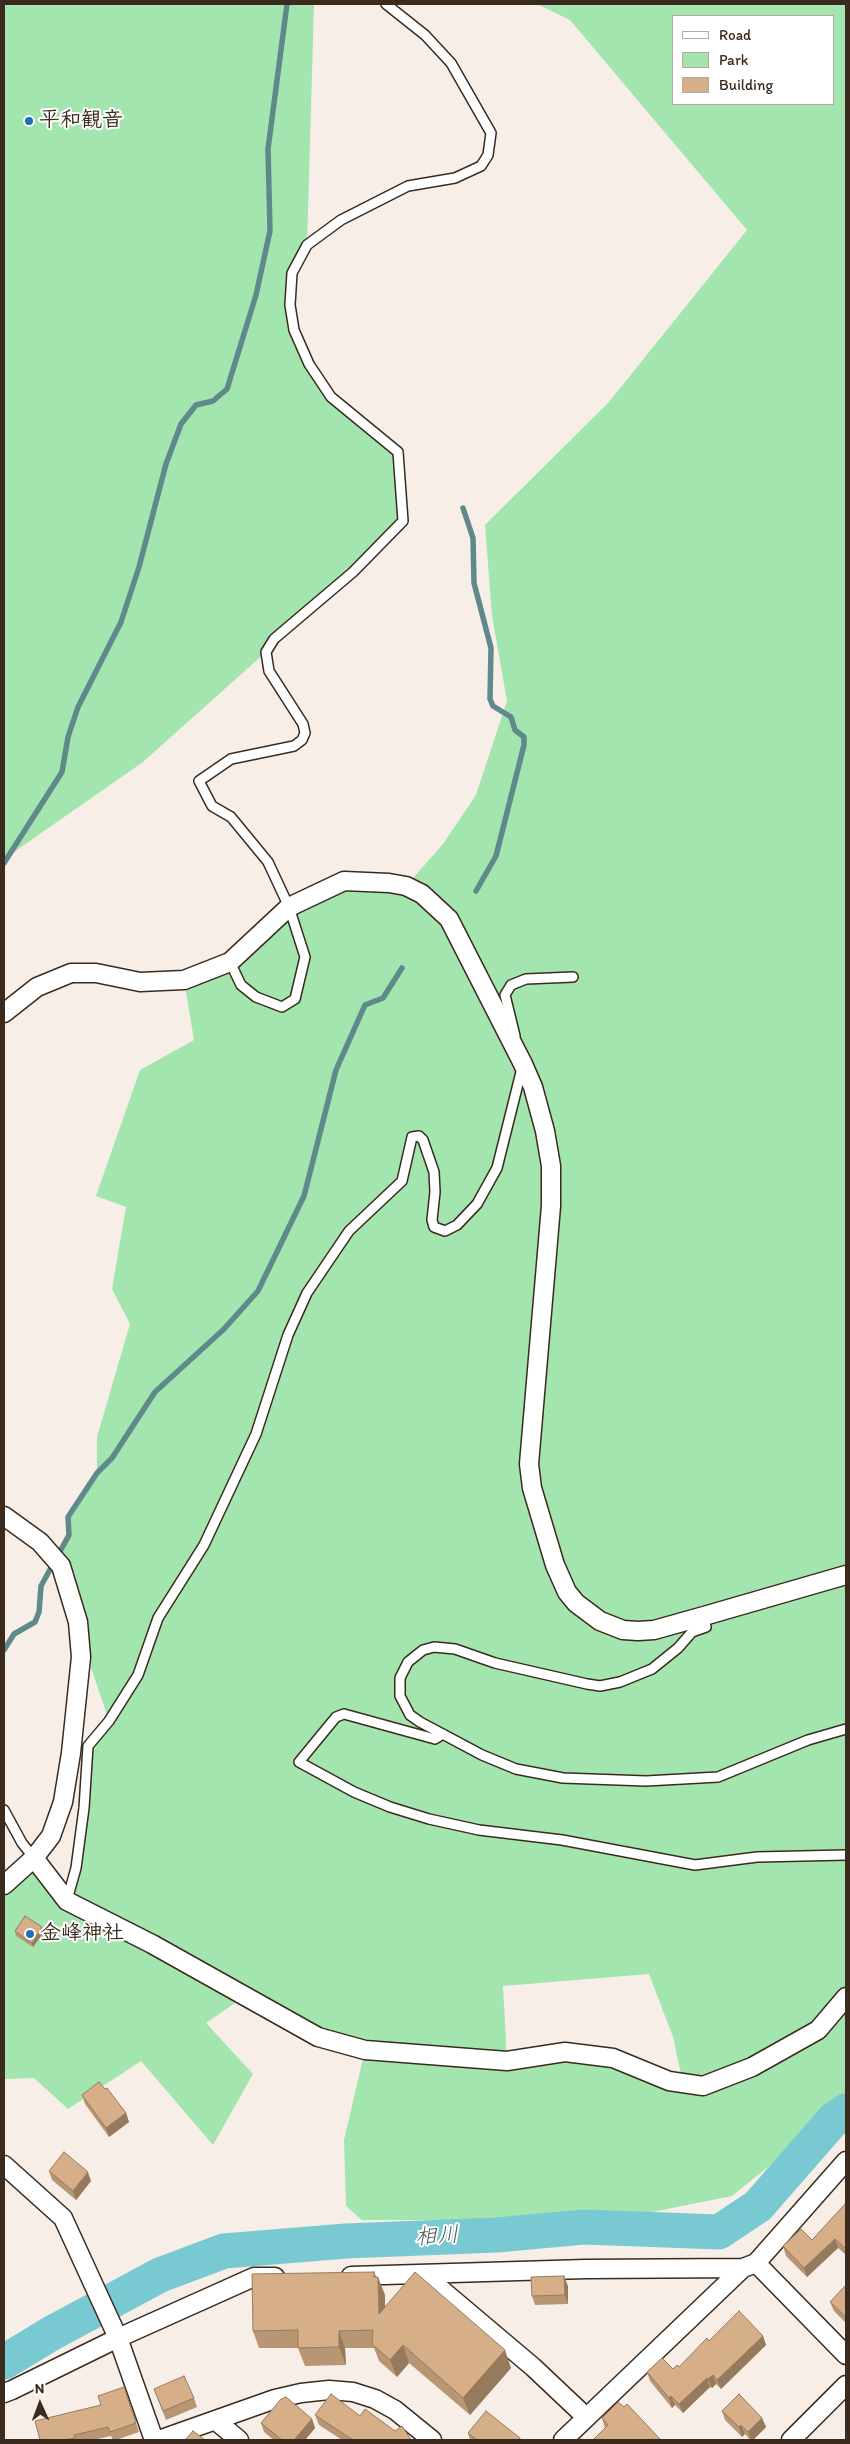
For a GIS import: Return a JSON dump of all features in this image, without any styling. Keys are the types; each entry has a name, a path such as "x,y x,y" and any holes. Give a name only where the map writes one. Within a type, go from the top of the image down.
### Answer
{"street":[{"path":"4,1012 37,987 71,974 96,973 140,982 184,980 230,962 289,907 344,881 389,883 406,886 422,894 449,919 523,1064 533,1087 545,1131 551,1166 551,1206 529,1464 532,1488 560,1580 576,1603 611,1626 623,1630 646,1630 704,1616 846,1575"},
{"path":"4,1516 40,1542 55,1560 78,1622 81,1657 71,1753 63,1802 51,1836 34,1858 4,1885"},
{"path":"34,1858 67,1901 152,1944 318,2037 365,2050 507,2061 565,2052 613,2058 669,2082 702,2086 752,2067 818,2030 846,1998"},
{"path":"563,2440 749,2266 846,2161"},
{"path":"4,2165 63,2218 115,2331 154,2440"},
{"path":"330,2276 749,2266 846,2355"},
{"path":"424,2275 533,2367 586,2417"},
{"path":"4,2392 12,2390 115,2331 254,2277 292,2277"},
{"path":"791,2440 846,2385"},
{"path":"159,2440 275,2399 329,2390 353,2392 375,2399 395,2410 432,2440"},
{"path":"215,2420 239,2440"}],"lane":[{"path":"230,962 241,985 256,997 282,1007 295,999 305,957 289,907 268,862 231,817 212,806 199,782 231,759 294,746 302,740 305,733 303,724 269,671 266,652 274,639 353,572 403,521 398,452 331,397 309,364 294,330 290,305 292,273 307,245 341,220 408,186 455,178 481,166 488,155 491,133 451,63 425,36 386,4"},
{"path":"67,1901 76,1868 84,1808 88,1746 108,1721 138,1675 158,1618 204,1545 256,1434 288,1335 307,1293 349,1231 402,1181 412,1137 418,1136 423,1140 434,1172 432,1220 434,1227 445,1231 457,1225 477,1204 497,1168 523,1064 505,995 511,985 526,979 573,977"},
{"path":"704,1616 706,1627 692,1632 678,1648 652,1669 610,1685 587,1684 495,1663 455,1649 434,1647 423,1650 408,1662 402,1670 399,1687 400,1696 410,1715 482,1755 537,1774 562,1778 646,1781 718,1778 808,1740 846,1729"},
{"path":"443,1734 435,1739 344,1714 336,1717 299,1762 354,1792 390,1807 429,1819 479,1830 562,1840 695,1865 757,1857 846,1855"},
{"path":"4,1810 22,1843 34,1858"}],"green space":[{"path":"4,4 314,4 307,245 292,273 294,330 331,397 398,452 403,521 266,652 143,762 4,859"},
{"path":"537,4 846,4 846,2104 732,2196 612,2220 362,2220 346,2206 344,2140 365,2050 244,1997 206,2023 253,2074 213,2145 141,2061 68,2109 34,2078 4,2079 4,1885 34,1858 67,1900 76,1868 88,1746 109,1721 55,1561 69,1535 68,1517 97,1473 97,1437 130,1324 112,1289 126,1207 96,1196 140,1070 194,1040 184,980 230,962 289,907 344,881 406,886 443,844 476,795 507,701 492,616 485,525 609,402 747,230 570,20","holes":["649,1974 673,2037 683,2083 565,2052 507,2061 503,1986"]}],"building":[{"name":"金峰神社","path":"25,1916 42,1927 32,1943 15,1931"},
{"path":"99,2082 105,2089 107,2088 126,2113 106,2128 82,2095"},
{"path":"64,2152 88,2172 73,2191 49,2171"},
{"path":"846,2203 846,2247 835,2239 804,2268 783,2246 801,2229 812,2240"},
{"path":"374,2272 374,2277 378,2277 379,2314 415,2272 505,2350 463,2398 403,2345 390,2360 372,2344 373,2330 339,2331 339,2347 298,2348 298,2330 253,2331 252,2274"},
{"path":"564,2276 565,2295 532,2296 531,2277"},
{"path":"846,2285 846,2317 830,2302"},
{"path":"739,2311 763,2336 717,2380 713,2375 707,2378 679,2404 671,2396 669,2398 647,2372 662,2358 673,2369 677,2365 679,2367 707,2338 709,2341"},
{"path":"184,2376 194,2398 163,2411 154,2389"},
{"path":"124,2387 136,2423 110,2432 108,2427 74,2435 75,2438 40,2440 35,2421 101,2405 98,2396"},
{"path":"331,2394 360,2416 365,2409 395,2431 402,2426 411,2440 353,2440 315,2415"},
{"path":"739,2394 762,2418 748,2432 741,2425 739,2427 722,2411"},
{"path":"286,2397 312,2419 294,2440 282,2440 261,2423 281,2399"},
{"path":"618,2402 624,2407 627,2404 660,2439 593,2440 608,2425 602,2418"},
{"path":"486,2411 520,2438 519,2440 477,2440 468,2433"},
{"path":"193,2431 205,2440 185,2440"}],"waterway":[{"path":"4,863 62,772 68,737 78,707 121,622 139,567 166,464 181,424 196,405 213,401 227,389 256,295 270,231 268,149 287,4"},
{"path":"463,508 473,538 474,583 491,648 490,699 493,706 511,717 515,730 524,737 524,745 496,856 476,891"},
{"path":"4,1650 14,1634 35,1622 39,1612 41,1586 69,1535 68,1517 97,1473 112,1458 155,1392 224,1329 258,1291 304,1196 336,1070 365,1005 383,998 402,968"},
{"name":"相川","path":"4,2362 52,2333 160,2275 224,2251 346,2241 497,2235 584,2227 719,2232 758,2206 834,2119 846,2111"}],"place":[{"name":"平和観音","path":"29,121"},
{"name":"金峰神社","path":"30,1934"}]}
